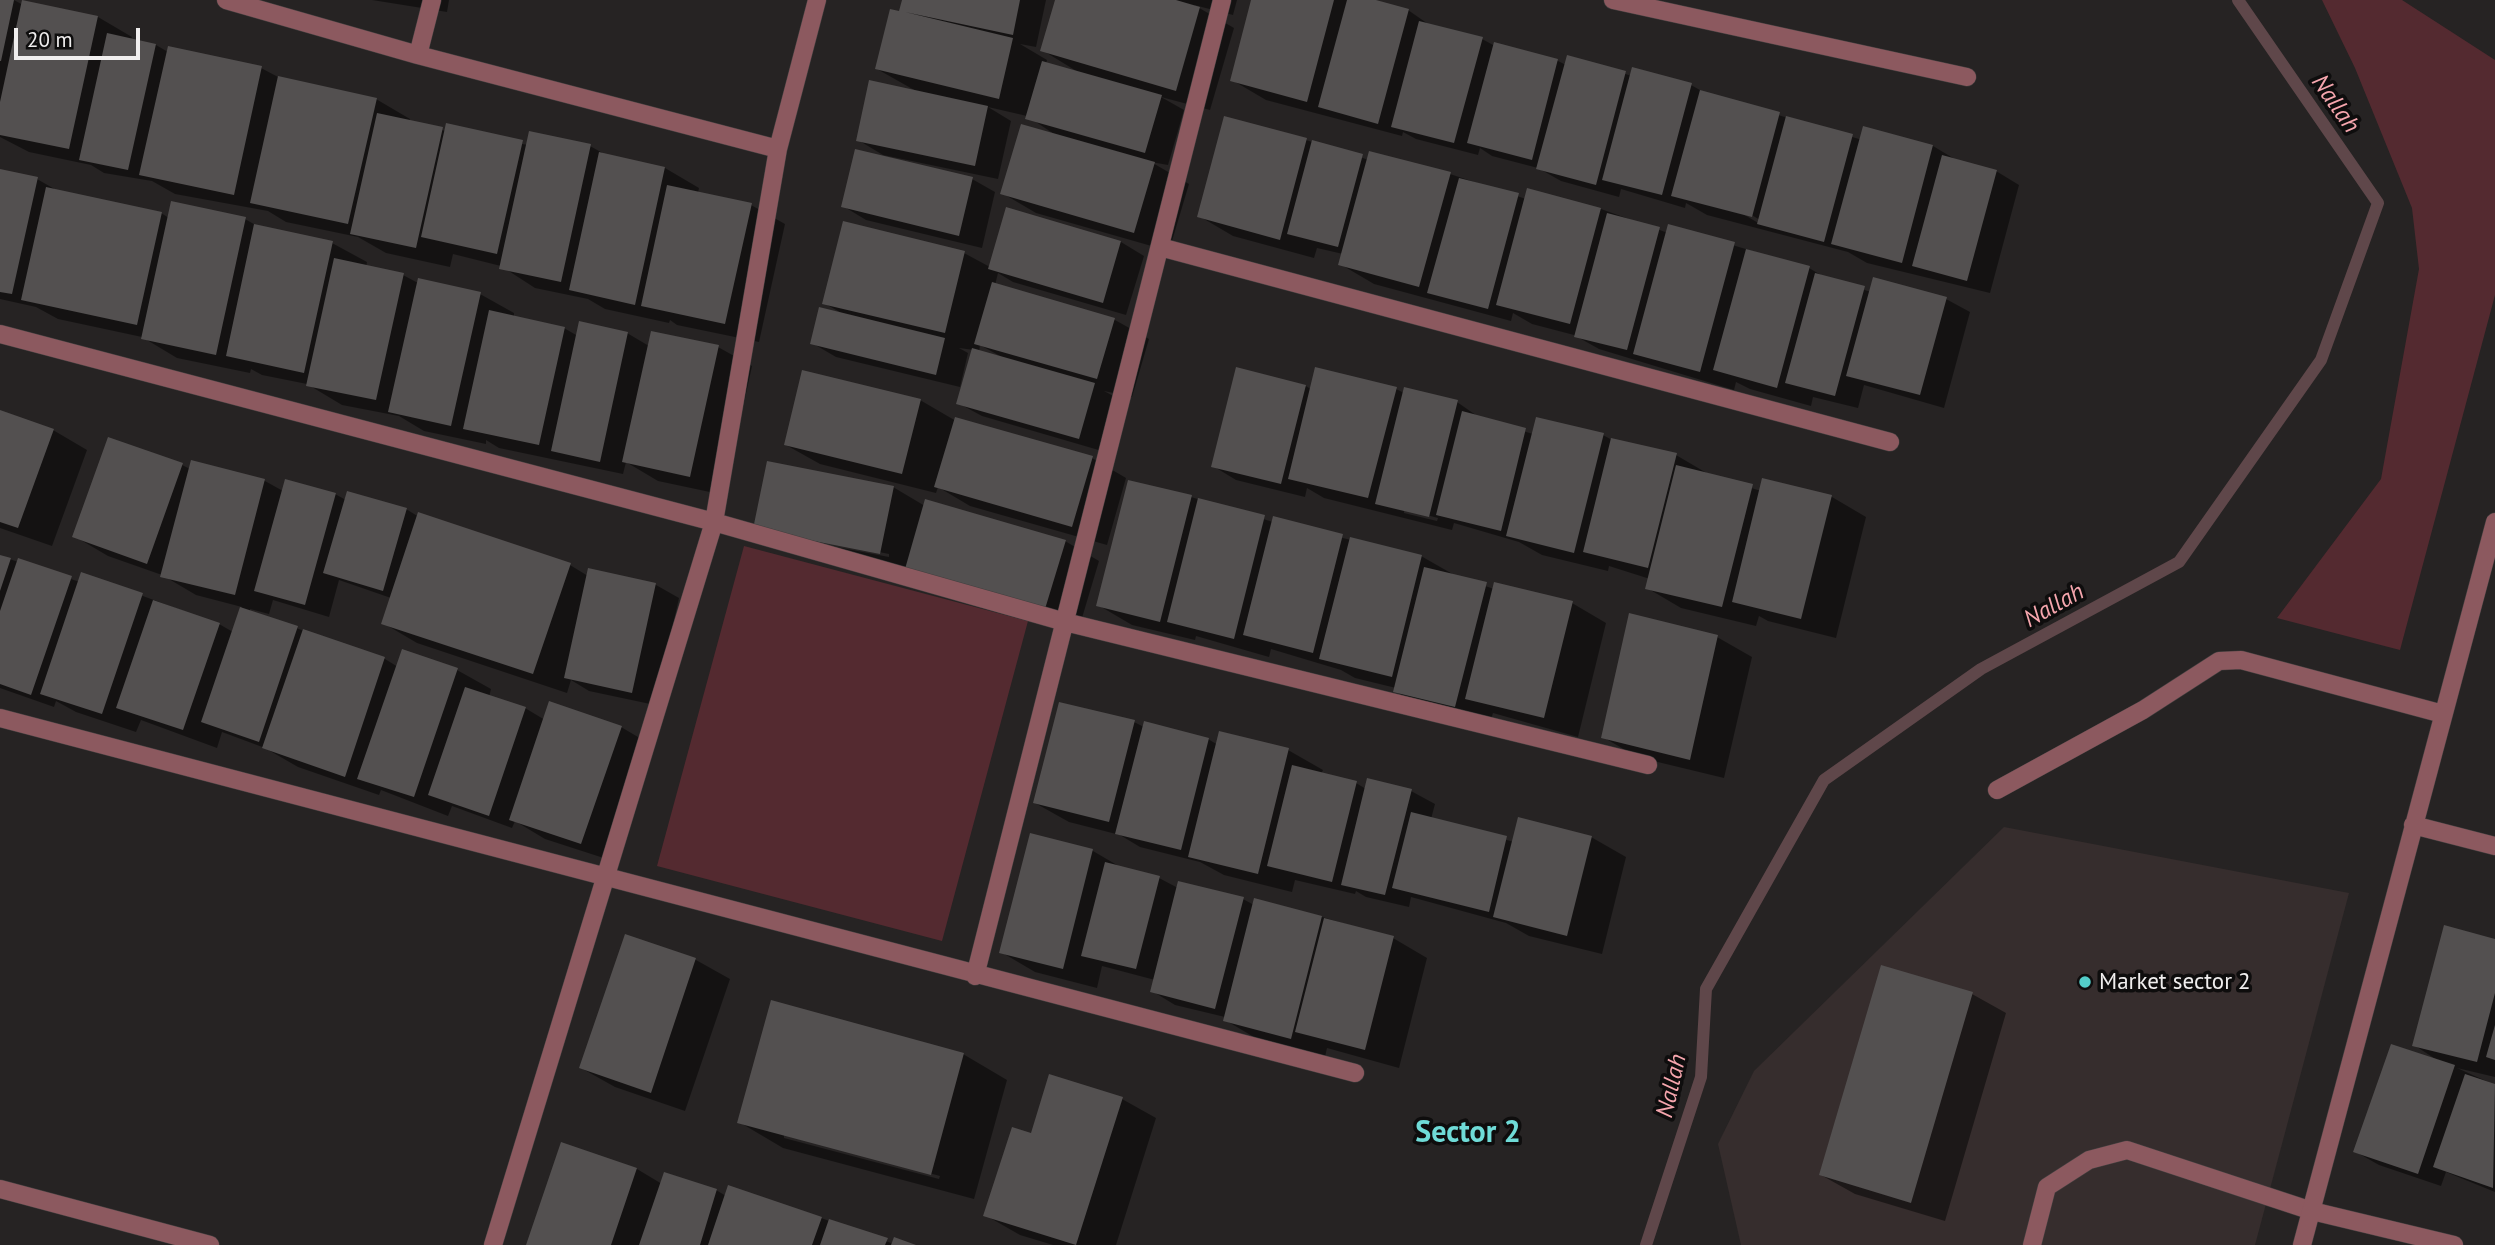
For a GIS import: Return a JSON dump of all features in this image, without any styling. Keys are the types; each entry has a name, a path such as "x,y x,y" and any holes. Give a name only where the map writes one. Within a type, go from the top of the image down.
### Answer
{"street":[{"path":"226,0 418,55 778,149"},
{"path":"418,55 432,0"},
{"path":"493,1245 714,522 778,149 817,0"},
{"path":"975,976 1222,0"},
{"path":"1613,0 1967,77"},
{"path":"1160,247 1890,442"},
{"path":"0,334 714,522 1065,622 1647,765"},
{"path":"2302,1245 2495,522"},
{"path":"1997,790 2143,710 2219,661 2241,660 2443,714"},
{"path":"0,718 606,875 975,976 1355,1073"},
{"path":"2413,825 2495,846"},
{"path":"2032,1245 2047,1186 2089,1160 2127,1150 2312,1211 2454,1245"},
{"path":"0,1189 164,1239 210,1245"}],"shaded area":[{"path":"2322,0 2402,0 2495,60 2495,295 2400,650 2277,618 2381,479 2419,269 2412,208 2355,68"},
{"path":"744,546 1028,621 942,941 657,866"},
{"name":"Market sector 2","path":"2004,827 2349,893 2255,1245 1741,1245 1718,1144 1754,1071"}],"building":[{"path":"0,0 14,0 1,61 0,61"},
{"path":"22,0 98,16 69,149 0,135 0,102"},
{"path":"902,0 1020,0 1013,35 905,12 1013,38 999,99 875,69 890,9 899,11"},
{"path":"1055,0 1176,0 1200,7 1176,91 1040,51"},
{"path":"1251,0 1334,0 1307,102 1230,81"},
{"path":"1347,0 1376,0 1409,9 1378,124 1318,107"},
{"path":"1419,21 1483,37 1454,143 1391,127"},
{"path":"107,33 156,44 128,170 79,160"},
{"path":"1494,42 1558,59 1532,160 1467,143"},
{"path":"168,46 262,66 234,195 139,175"},
{"path":"1567,55 1626,71 1596,185 1536,169"},
{"path":"1042,61 1162,95 1145,153 1025,119"},
{"path":"1632,67 1692,83 1662,195 1602,180"},
{"path":"278,76 377,98 348,224 250,203"},
{"path":"869,80 988,106 975,166 856,141"},
{"path":"1700,90 1780,112 1752,217 1671,196"},
{"path":"377,113 443,127 416,248 350,234"},
{"path":"1224,116 1307,138 1280,240 1197,217"},
{"path":"1786,116 1853,134 1824,242 1757,224"},
{"path":"446,123 523,140 497,254 421,237"},
{"path":"1021,124 1155,162 1134,233 1000,194"},
{"path":"1863,126 1933,145 1902,263 1831,244"},
{"path":"529,131 591,144 561,282 499,269"},
{"path":"1312,140 1363,154 1338,247 1287,234"},
{"path":"855,149 973,177 959,236 841,207"},
{"path":"1369,151 1451,172 1419,287 1338,265"},
{"path":"599,152 665,167 635,305 569,290"},
{"path":"1942,155 1997,170 1967,281 1912,266"},
{"path":"0,169 38,177 12,294 0,292"},
{"path":"1459,178 1519,193 1488,309 1427,293"},
{"path":"667,185 752,203 725,324 641,306"},
{"path":"46,187 162,212 137,325 21,300"},
{"path":"1527,188 1601,208 1570,324 1496,305"},
{"path":"171,201 246,217 216,355 141,339"},
{"path":"1006,207 1121,241 1103,303 988,269"},
{"path":"1607,213 1660,227 1627,350 1574,337"},
{"path":"843,221 965,251 945,333 822,304"},
{"path":"254,224 333,241 304,373 226,356"},
{"path":"1668,224 1735,242 1700,372 1633,354"},
{"path":"1746,249 1810,266 1777,388 1713,370"},
{"path":"334,258 404,273 376,400 306,386"},
{"path":"1815,273 1865,286 1835,396 1785,383"},
{"path":"1873,277 1947,297 1920,395 1846,376"},
{"path":"418,278 481,292 451,426 388,412"},
{"path":"992,282 1115,318 1097,379 974,344"},
{"path":"819,307 945,338 936,375 810,344"},
{"path":"489,310 565,327 539,445 463,429"},
{"path":"579,321 628,332 600,462 551,451"},
{"path":"651,331 719,345 690,477 622,462"},
{"path":"972,348 1095,383 1079,439 956,404"},
{"path":"1236,367 1306,385 1281,484 1211,467"},
{"path":"1315,367 1397,387 1368,498 1288,479"},
{"path":"802,370 921,399 902,474 784,445"},
{"path":"1404,387 1458,400 1429,517 1375,504"},
{"path":"0,410 54,429 18,528 0,522"},
{"path":"1462,411 1526,428 1501,531 1436,515"},
{"path":"955,417 1093,456 1072,527 934,487"},
{"path":"1536,417 1604,433 1574,553 1506,536"},
{"path":"108,437 183,463 147,564 72,537"},
{"path":"1611,438 1677,453 1648,568 1583,552"},
{"path":"191,460 265,479 235,595 160,577"},
{"path":"767,461 894,486 880,554 753,529"},
{"path":"1676,465 1753,484 1722,607 1645,589"},
{"path":"1762,478 1832,495 1801,619 1732,602"},
{"path":"285,479 336,493 305,605 254,591"},
{"path":"1128,480 1192,495 1160,622 1096,606"},
{"path":"347,491 407,508 383,591 323,573"},
{"path":"1198,498 1265,515 1234,639 1167,622"},
{"path":"925,499 1066,540 1045,609 905,569"},
{"path":"418,512 571,563 533,674 381,624"},
{"path":"1273,516 1343,534 1313,653 1243,635"},
{"path":"1350,537 1422,555 1392,677 1319,659"},
{"path":"0,555 11,558 0,591"},
{"path":"18,558 72,576 31,695 0,684 0,611"},
{"path":"1424,567 1487,582 1455,707 1393,692"},
{"path":"588,568 656,583 632,693 564,678"},
{"path":"81,572 143,593 102,714 40,694"},
{"path":"1494,582 1573,601 1544,718 1465,699"},
{"path":"153,600 220,623 183,730 116,708"},
{"path":"240,607 298,626 259,742 201,722"},
{"path":"1629,613 1718,635 1690,760 1601,738"},
{"path":"303,629 385,657 345,777 262,748"},
{"path":"402,649 458,668 414,797 357,779"},
{"path":"465,687 526,707 489,816 428,795"},
{"path":"549,701 622,726 581,844 509,820"},
{"path":"1059,702 1135,720 1109,822 1033,803"},
{"path":"1144,721 1209,738 1181,850 1115,834"},
{"path":"1219,731 1289,748 1258,874 1188,857"},
{"path":"1292,765 1357,781 1332,882 1267,866"},
{"path":"1367,778 1412,789 1385,895 1341,885"},
{"path":"1411,812 1507,836 1489,912 1392,888"},
{"path":"1518,817 1592,836 1567,936 1493,917"},
{"path":"1030,833 1093,849 1063,969 999,953"},
{"path":"1105,862 1160,876 1136,969 1081,956"},
{"path":"1178,881 1244,897 1215,1009 1150,992"},
{"path":"1254,898 1322,916 1291,1039 1223,1021"},
{"path":"1324,918 1394,936 1365,1050 1295,1032"},
{"path":"2444,925 2495,939 2495,993 2477,1062 2412,1046"},
{"path":"625,934 696,958 651,1093 579,1068"},
{"path":"1881,965 1973,992 1911,1203 1819,1175"},
{"path":"771,1000 964,1053 931,1175 737,1123"},
{"path":"2495,1025 2495,1060 2486,1057"},
{"path":"2391,1044 2455,1065 2418,1174 2353,1152"},
{"path":"1049,1074 1123,1097 1076,1245 983,1216 1012,1127 1031,1133"},
{"path":"2465,1074 2495,1084 2493,1188 2433,1167"},
{"path":"561,1142 637,1168 611,1245 526,1245"},
{"path":"664,1172 717,1189 700,1245 639,1245"},
{"path":"728,1185 822,1217 812,1245 708,1245"},
{"path":"829,1219 888,1238 885,1245 820,1245"},
{"path":"894,1237 916,1245 891,1245"}],"waterway":[{"name":"Nallah","path":"1646,1245 1701,1077 1706,989 1824,780 1981,669 2179,562 2321,360 2378,203 2238,0"}],"place":[{"name":"Market sector 2","path":"2085,982"}],"district":[{"name":"Sector 2","path":"1468,1133"}]}
